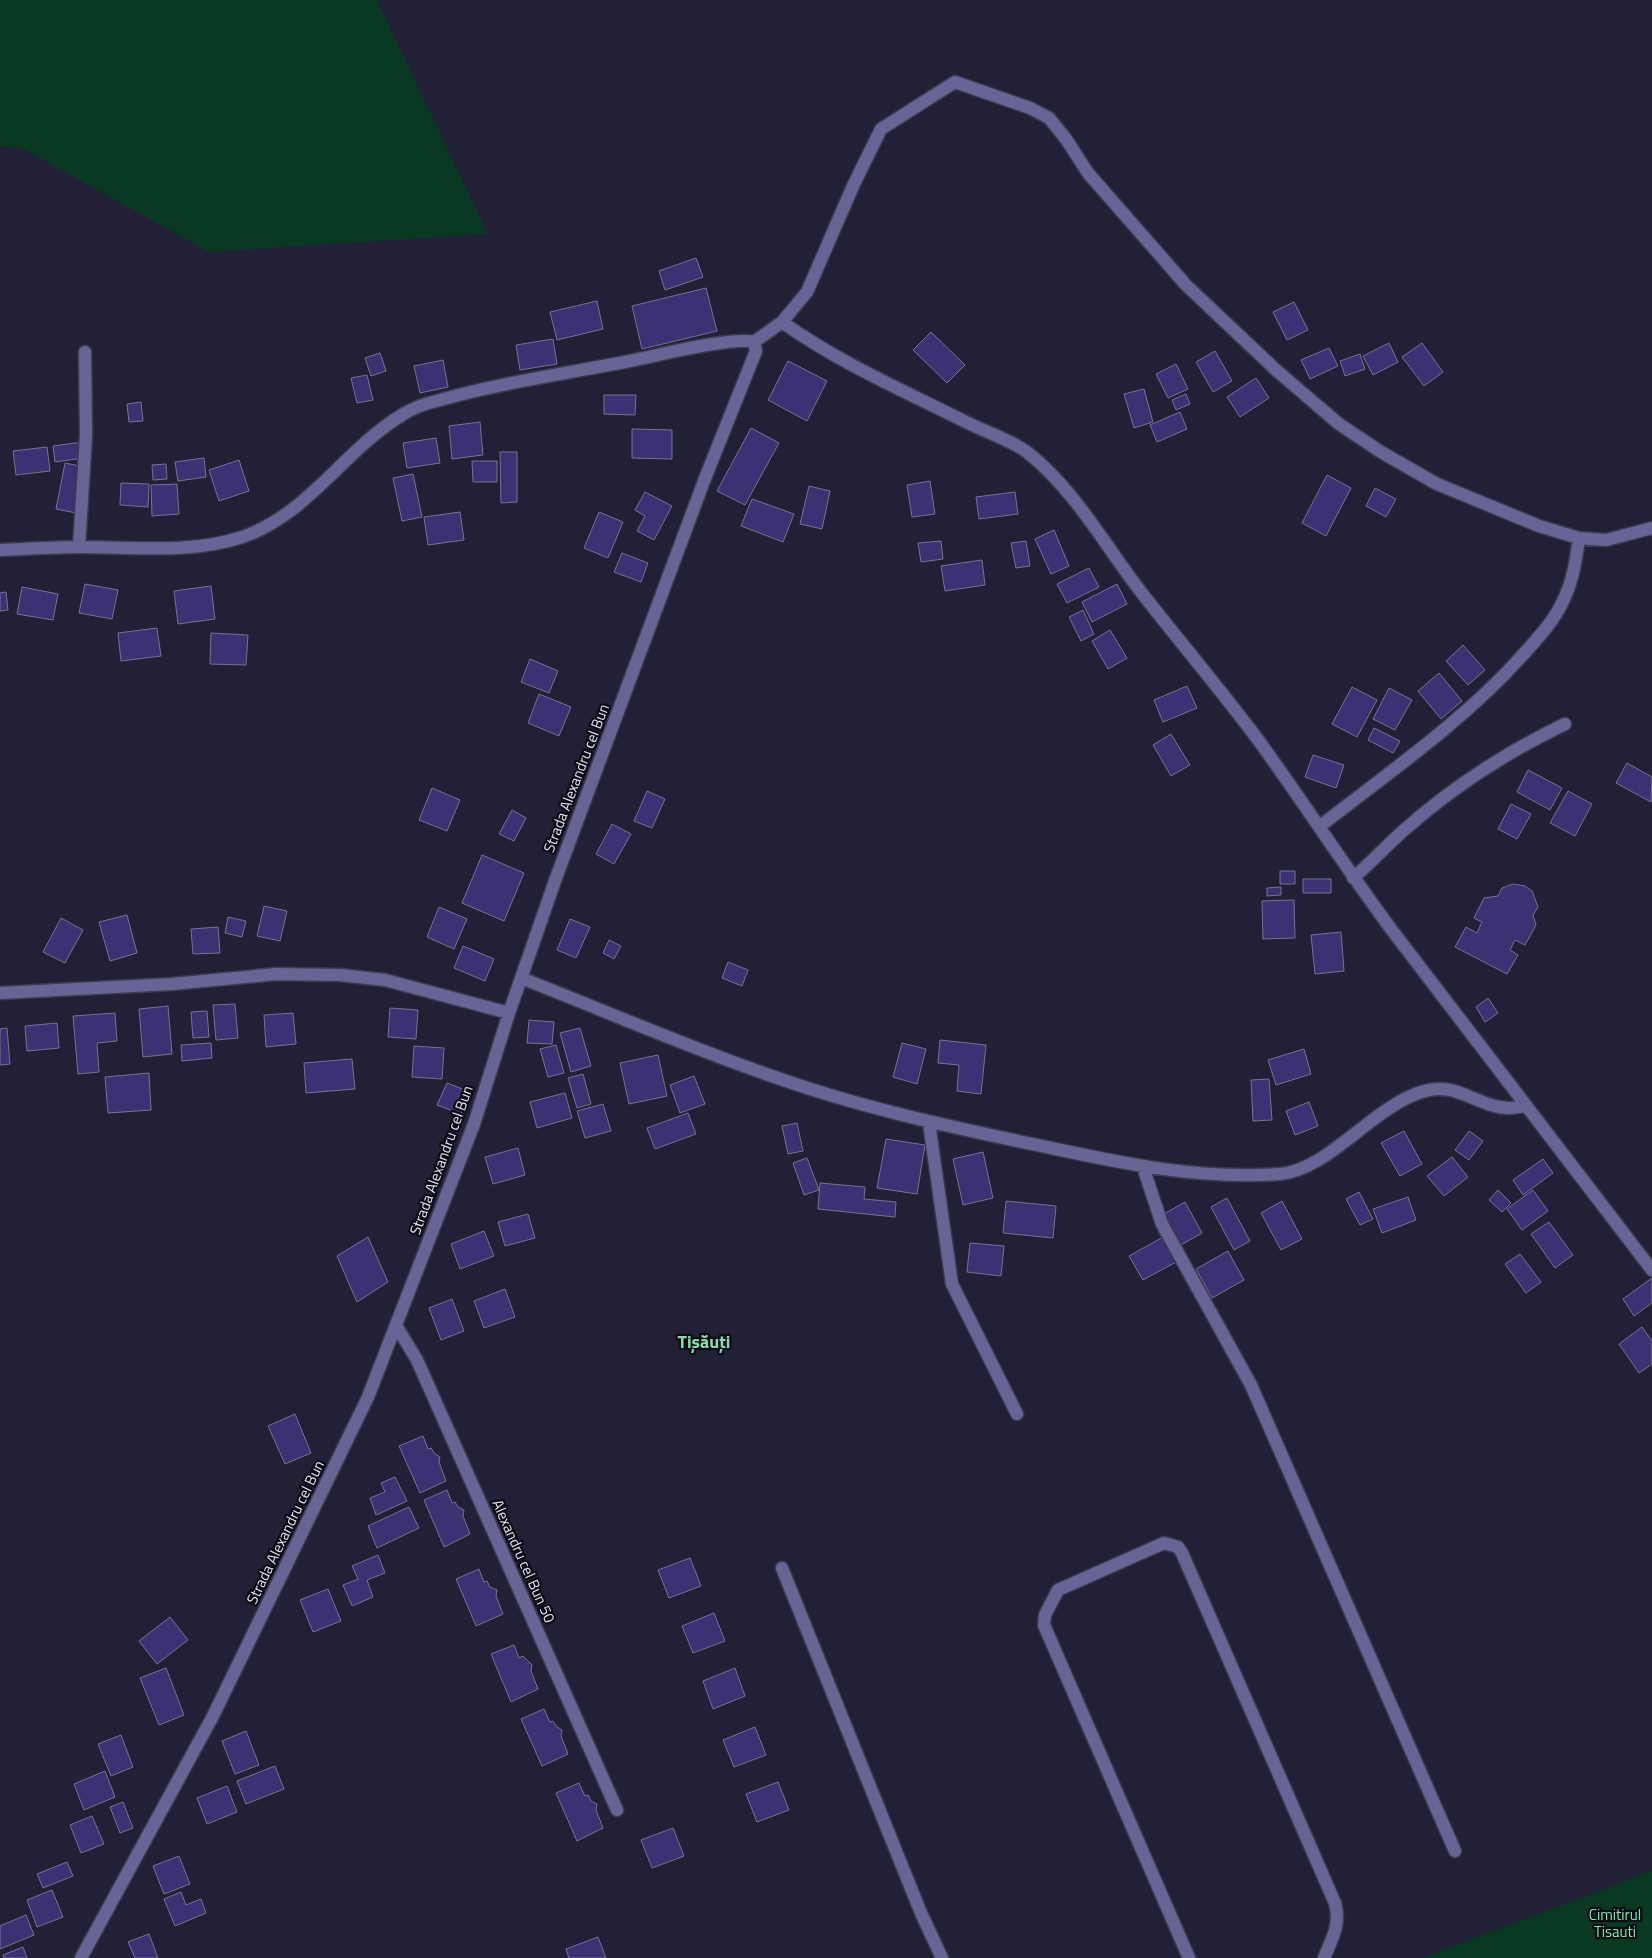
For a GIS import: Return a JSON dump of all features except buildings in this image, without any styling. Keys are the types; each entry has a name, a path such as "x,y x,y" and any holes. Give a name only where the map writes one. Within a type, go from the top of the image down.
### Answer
{"street":[{"path":"0,550 79,547 143,548 211,544 240,538 264,529 288,513 376,433 403,414 421,405 482,390 738,340 754,342 782,322 807,292 853,186 881,129 955,82 1030,108 1049,118 1066,138 1088,173 1186,285 1276,370 1339,424 1437,484 1539,526 1579,538 1606,540 1652,528"},
{"path":"782,322 837,358 1025,451 1061,484 1086,513 1107,547 1142,594 1253,733 1319,826 1353,878 1524,1106 1652,1270"},
{"name":"Strada Alexandru cel Bun","path":"81,1958 213,1716 368,1397 397,1327 474,1124 508,1013 559,868 704,481 756,351 754,342"},
{"path":"79,547 86,435 85,352"},
{"path":"1319,826 1423,748 1511,667 1551,622 1563,602 1569,586 1579,538"},
{"path":"1353,878 1403,831 1475,775 1503,756 1565,724"},
{"path":"0,993 172,984 276,974 340,975 385,980 508,1013"},
{"path":"521,978 770,1076 929,1123 1143,1167 1263,1174 1298,1171 1326,1155 1382,1112 1405,1098 1424,1090 1441,1088 1464,1093 1507,1108 1524,1106"},
{"path":"929,1123 952,1284 1017,1414"},
{"path":"1143,1167 1162,1224 1251,1385 1455,1851"},
{"name":"Alexandru cel Bun 50","path":"397,1327 418,1360 617,1810"},
{"path":"1189,1958 1044,1625 1045,1615 1058,1590 1164,1543 1178,1547 1182,1553 1335,1903 1338,1913 1336,1928 1324,1958"},
{"path":"782,1568 921,1913 942,1958"}],"green space":[{"path":"0,0 377,0 488,234 209,252 24,149 0,146"},
{"name":"Cimitirul Tisauti","path":"1652,1871 1652,1958 1423,1958"}],"district":[{"name":"Tișăuți","path":"704,1341"}]}
